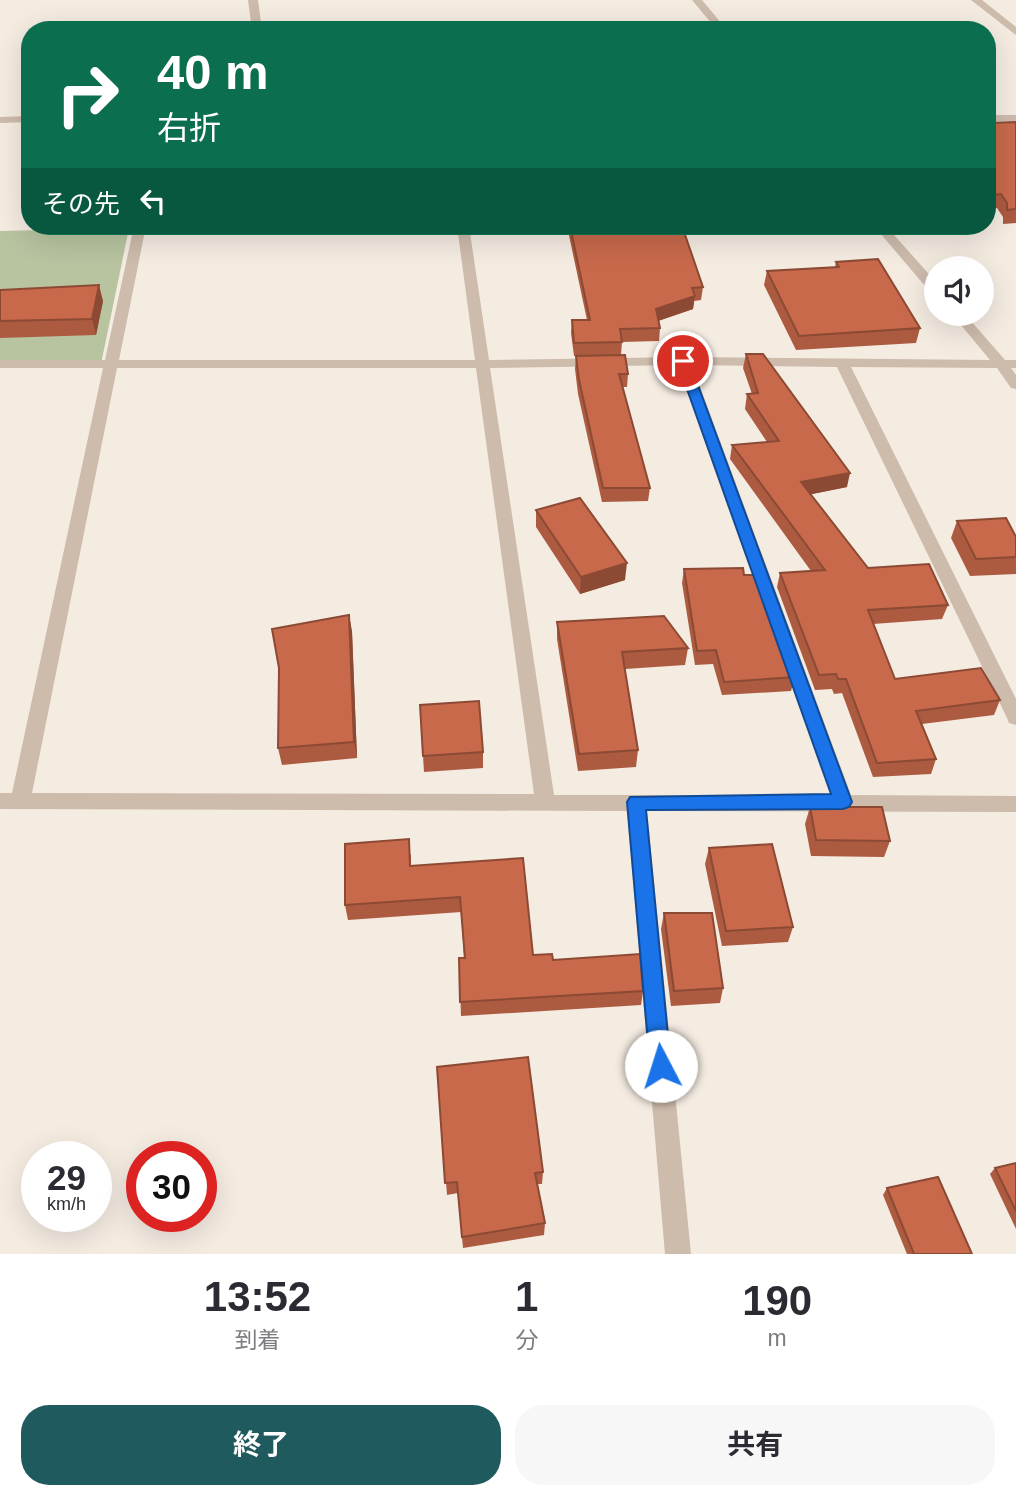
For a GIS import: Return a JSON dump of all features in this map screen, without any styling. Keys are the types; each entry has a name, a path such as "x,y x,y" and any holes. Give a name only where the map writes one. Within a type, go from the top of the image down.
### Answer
{"street":[{"path":"253,0 256,21"},
{"path":"697,0 714,21"},
{"path":"976,0 1016,32"},
{"path":"996,118 1016,118"},
{"path":"0,120 21,120"},
{"path":"138,235 112,364 10,801 1016,804"},
{"path":"464,235 545,803"},
{"path":"888,235 924,276"},
{"path":"970,326 1009,364 1016,386"},
{"path":"0,364 482,364 683,361 1009,364"},
{"path":"683,361 843,802"},
{"path":"843,364 1016,718"},
{"path":"636,802 678,1254"}],"green space":[{"path":"0,231 21,231 21,235 128,235 101,364 0,364"}],"building":[{"path":"1016,122 1016,209 1007,210 1007,203 1001,194 996,195 996,123"},
{"path":"572,235 685,235 703,287 692,288 695,296 656,309 660,328 620,329 622,342 574,343 572,320 590,320"},
{"path":"878,259 920,328 799,336 767,271 839,267 836,262"},
{"path":"99,285 92,319 0,321 0,290"},
{"path":"746,354 763,354 850,473 801,482 868,568 929,564 948,605 868,610 895,679 981,668 1000,700 916,711 936,759 877,763 846,679 838,679 836,674 819,675 780,573 825,570 732,445 779,441 747,394 758,393"},
{"path":"625,355 628,374 619,374 650,488 603,488 579,380 576,356"},
{"path":"580,498 627,563 581,577 536,510"},
{"path":"1006,518 1016,537 1016,557 976,559 957,521"},
{"path":"743,568 744,575 758,575 795,677 724,682 716,650 697,651 684,569"},
{"path":"349,615 354,742 278,748 279,668 272,629"},
{"path":"664,616 688,648 622,652 638,750 579,754 557,622"},
{"path":"479,701 483,752 423,756 420,705"},
{"path":"810,807 882,807 890,841 816,840"},
{"path":"409,839 410,866 523,858 533,955 552,954 553,960 640,954 643,991 460,1002 459,958 465,958 460,897 345,905 345,844"},
{"path":"772,844 793,927 726,931 709,848"},
{"path":"664,913 712,913 723,988 674,991"},
{"path":"528,1057 543,1172 535,1173 545,1223 462,1237 457,1182 445,1183 437,1067"},
{"path":"1016,1163 1016,1211 995,1168"},
{"path":"938,1177 972,1254 914,1254 887,1188"}],"route":[{"path":"661,1066 636,802 843,802 683,361"}]}
